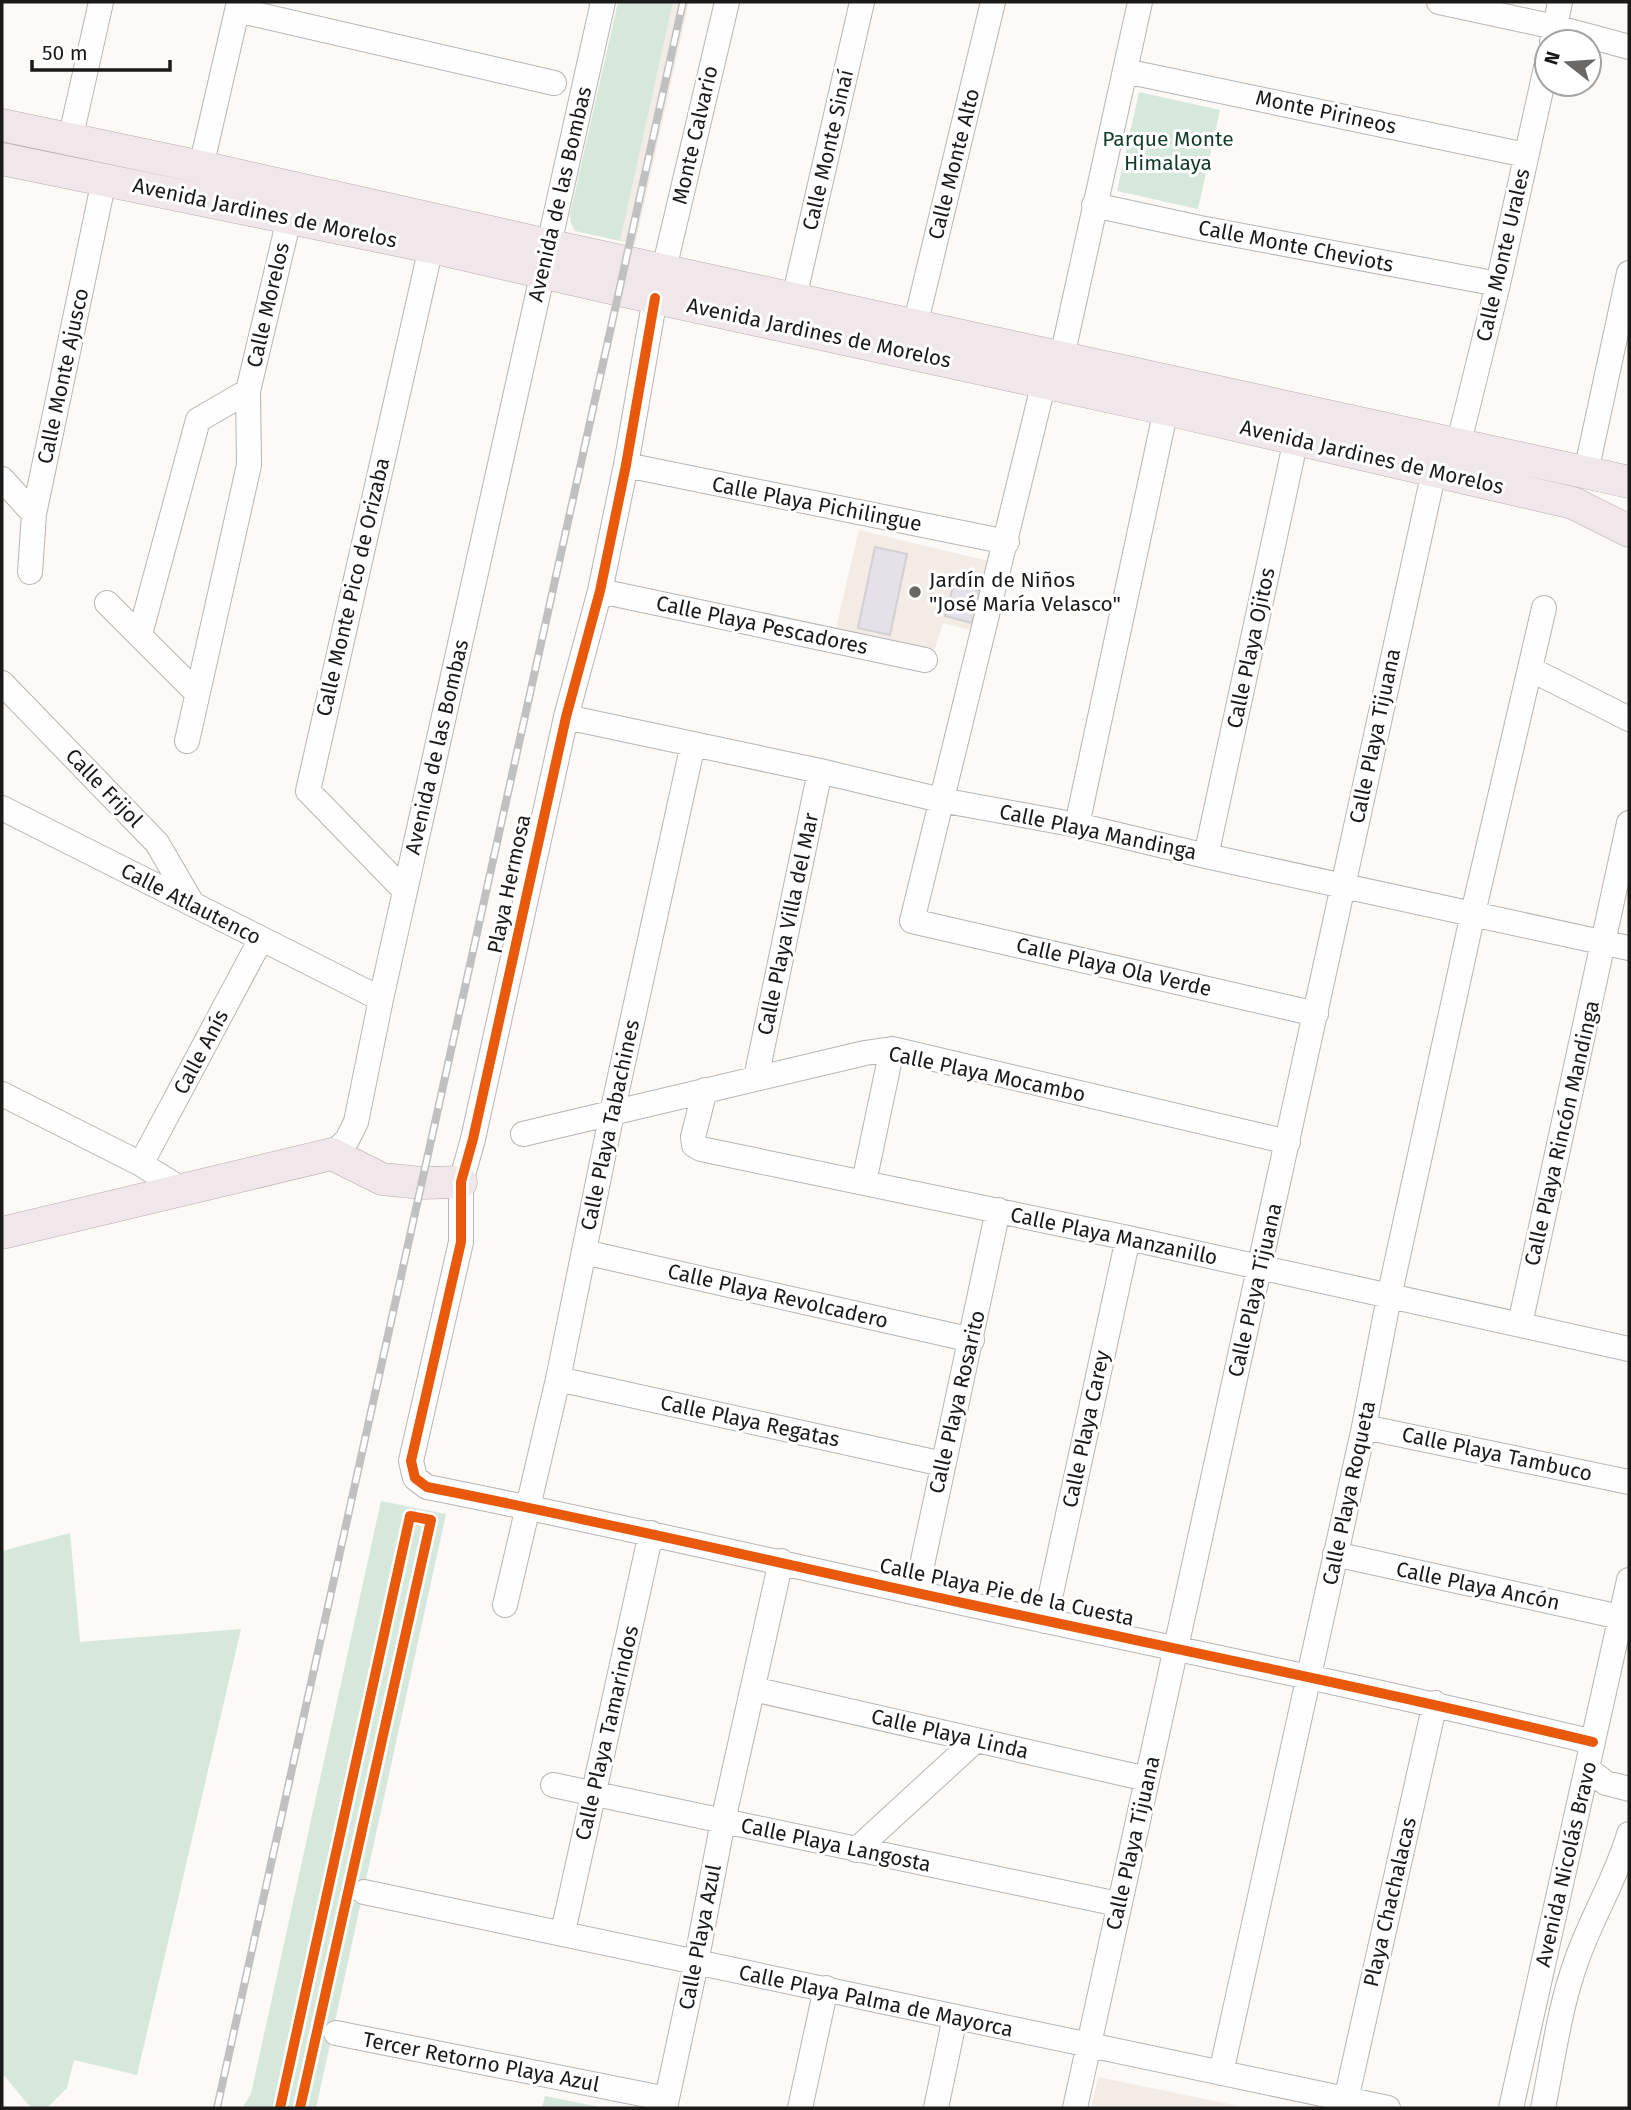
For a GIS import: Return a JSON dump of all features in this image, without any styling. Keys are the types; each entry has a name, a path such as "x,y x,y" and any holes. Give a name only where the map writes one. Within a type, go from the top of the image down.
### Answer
{"main road":[{"name":"Avenida Jardines de Morelos","path":"3,132 70,140 201,167 545,259 1053,370 1458,446 1629,482"},
{"name":"Avenida Jardines de Morelos","path":"2,159 431,247 545,259"},
{"name":"Avenida Jardines de Morelos","path":"659,284 794,298 915,326 985,354"},
{"name":"Avenida Jardines de Morelos","path":"1053,370 1166,409 1573,503 1629,531"},
{"path":"2,1233 332,1154 382,1179 422,1183 461,1182"}],"street":[{"path":"70,140 101,2"},
{"name":"Avenida de las Bombas","path":"332,1154 347,1140 356,1122 380,999 603,2"},
{"name":"Monte Calvario","path":"659,284 727,2"},
{"name":"Calle Monte Sinaí","path":"794,298 862,2"},
{"name":"Calle Monte Alto","path":"915,326 993,2"},
{"path":"941,800 1053,370 1140,2"},
{"path":"1439,2 1533,28"},
{"path":"1554,28 1560,2"},
{"path":"201,167 238,6 554,83"},
{"path":"1603,43 1629,47"},
{"name":"Monte Pirineos","path":"1125,71 1526,155"},
{"name":"Calle Monte Urales","path":"1458,446 1498,284 1539,98"},
{"name":"Calle Monte Ajusco","path":"30,572 34,514 104,180"},
{"name":"Calle Monte Cheviots","path":"1094,205 1200,228 1498,284"},
{"name":"Calle Morelos","path":"187,741 249,465 248,391 289,219"},
{"name":"Calle Monte Pico de Orizaba","path":"405,891 308,791 431,247"},
{"path":"1586,472 1629,273"},
{"name":"Playa Hermosa","path":"415,1478 411,1461 461,1242 461,1182 473,1139 566,718 600,591 659,284"},
{"path":"140,634 198,420 248,391"},
{"path":"1077,825 1166,409"},
{"name":"Calle Playa Ojitos","path":"1206,856 1296,439"},
{"name":"Calle Playa Pichilingue","path":"626,465 1007,542"},
{"name":"Calle Playa Tijuana","path":"1074,2108 1434,471"},
{"path":"2,479 34,514"},
{"name":"Calle Playa Pescadores","path":"600,591 925,660"},
{"path":"107,603 197,692"},
{"name":"Calle Playa Roqueta","path":"1222,2073 1364,1427 1389,1297 1473,913 1544,608"},
{"path":"1530,669 1629,719"},
{"name":"Calle Frijol","path":"2,683 158,843 192,903"},
{"name":"Calle Playa Mandinga","path":"566,718 820,771 941,800 1077,825 1206,856 1629,948"},
{"name":"Calle Playa Tabachines","path":"505,1605 558,1379 612,1113 693,744"},
{"name":"Calle Playa Villa del Mar","path":"756,1078 820,771"},
{"name":"Calle Playa Ola Verde","path":"941,800 912,921 1316,1014"},
{"name":"Calle Atlautenco","path":"2,808 380,999"},
{"name":"Calle Playa Rincón Mandinga","path":"1520,1324 1629,823"},
{"name":"Calle Anís","path":"141,1164 261,939"},
{"path":"864,1182 892,1049"},
{"name":"Calle Playa Mocambo","path":"523,1134 756,1078 892,1049 1288,1142"},
{"name":"Calle Playa Manzanillo","path":"705,1090 693,1137 694,1145 701,1149 1128,1238 1629,1349"},
{"path":"2,1094 141,1164 181,1189"},
{"name":"Calle Playa Rosarito","path":"916,1593 998,1210"},
{"name":"Calle Playa Carey","path":"1045,1621 1128,1238"},
{"name":"Calle Playa Revolcadero","path":"584,1252 972,1340"},
{"name":"Calle Playa Regatas","path":"558,1379 943,1464"},
{"name":"Calle Playa Tambuco","path":"1364,1427 1629,1482"},
{"name":"Calle Playa Pie de la Cuesta","path":"415,1478 427,1487 1434,1703 1593,1742"},
{"name":"Calle Playa Tamarindos","path":"562,1932 651,1533"},
{"name":"Calle Playa Ancón","path":"1335,1555 1620,1617"},
{"name":"Calle Playa Azul","path":"666,2104 723,1821 781,1561"},
{"name":"Avenida Nicolás Bravo","path":"1511,2108 1629,1580"},
{"name":"Calle Playa Linda","path":"753,1689 1147,1779"},
{"name":"Playa Chachalacas","path":"1346,2100 1434,1703"},
{"path":"856,1850 976,1740"},
{"path":"1587,1769 1606,1783 1629,1789"},
{"name":"Calle Playa Langosta","path":"553,1785 1118,1904"},
{"name":"Avenida Nicolás Bravo","path":"1544,2108 1567,1991 1576,1961 1625,1866 1629,1834"},
{"name":"Calle Playa Palma de Mayorca","path":"364,1892 826,1988 1088,2047 1388,2108"},
{"path":"800,2108 826,1988"},
{"path":"936,2108 955,2017"},
{"name":"Tercer Retorno Playa Azul","path":"336,2033 666,2104"}],"shaded area":[{"path":"673,2 689,2 635,245 620,241"},
{"name":"Jardín de Niños \"José María Velasco\"","path":"859,530 993,562 978,632 943,623 935,649 836,628"},
{"path":"1098,2077 1248,2108 1091,2108"}],"green space":[{"path":"618,2 673,2 620,241 575,231 570,214"},
{"name":"Parque Monte Himalaya","path":"1139,92 1220,110 1198,209 1117,191"},
{"path":"381,1501 446,1514 316,2108 242,2108 251,2094"},
{"path":"70,1533 80,1642 241,1629 137,2075 74,2060 67,2088 47,2108 31,2108 2,2073 2,1551"},
{"path":"545,2096 605,2108 542,2108"}],"building":[{"path":"875,547 907,554 890,635 858,628"},
{"path":"954,583 980,591 972,623 945,616"}],"railway":[{"path":"217,2108 683,2"}],"cycle path":[{"path":"655,298 626,465 600,591 566,717 473,1139 461,1182 461,1242 411,1461 415,1478 427,1487 1361,1689 1593,1742"},
{"path":"280,2108 410,1516 431,1520 300,2108"}],"place":[{"name":"Jardín de Niños \"José María Velasco\"","path":"915,592"}]}
